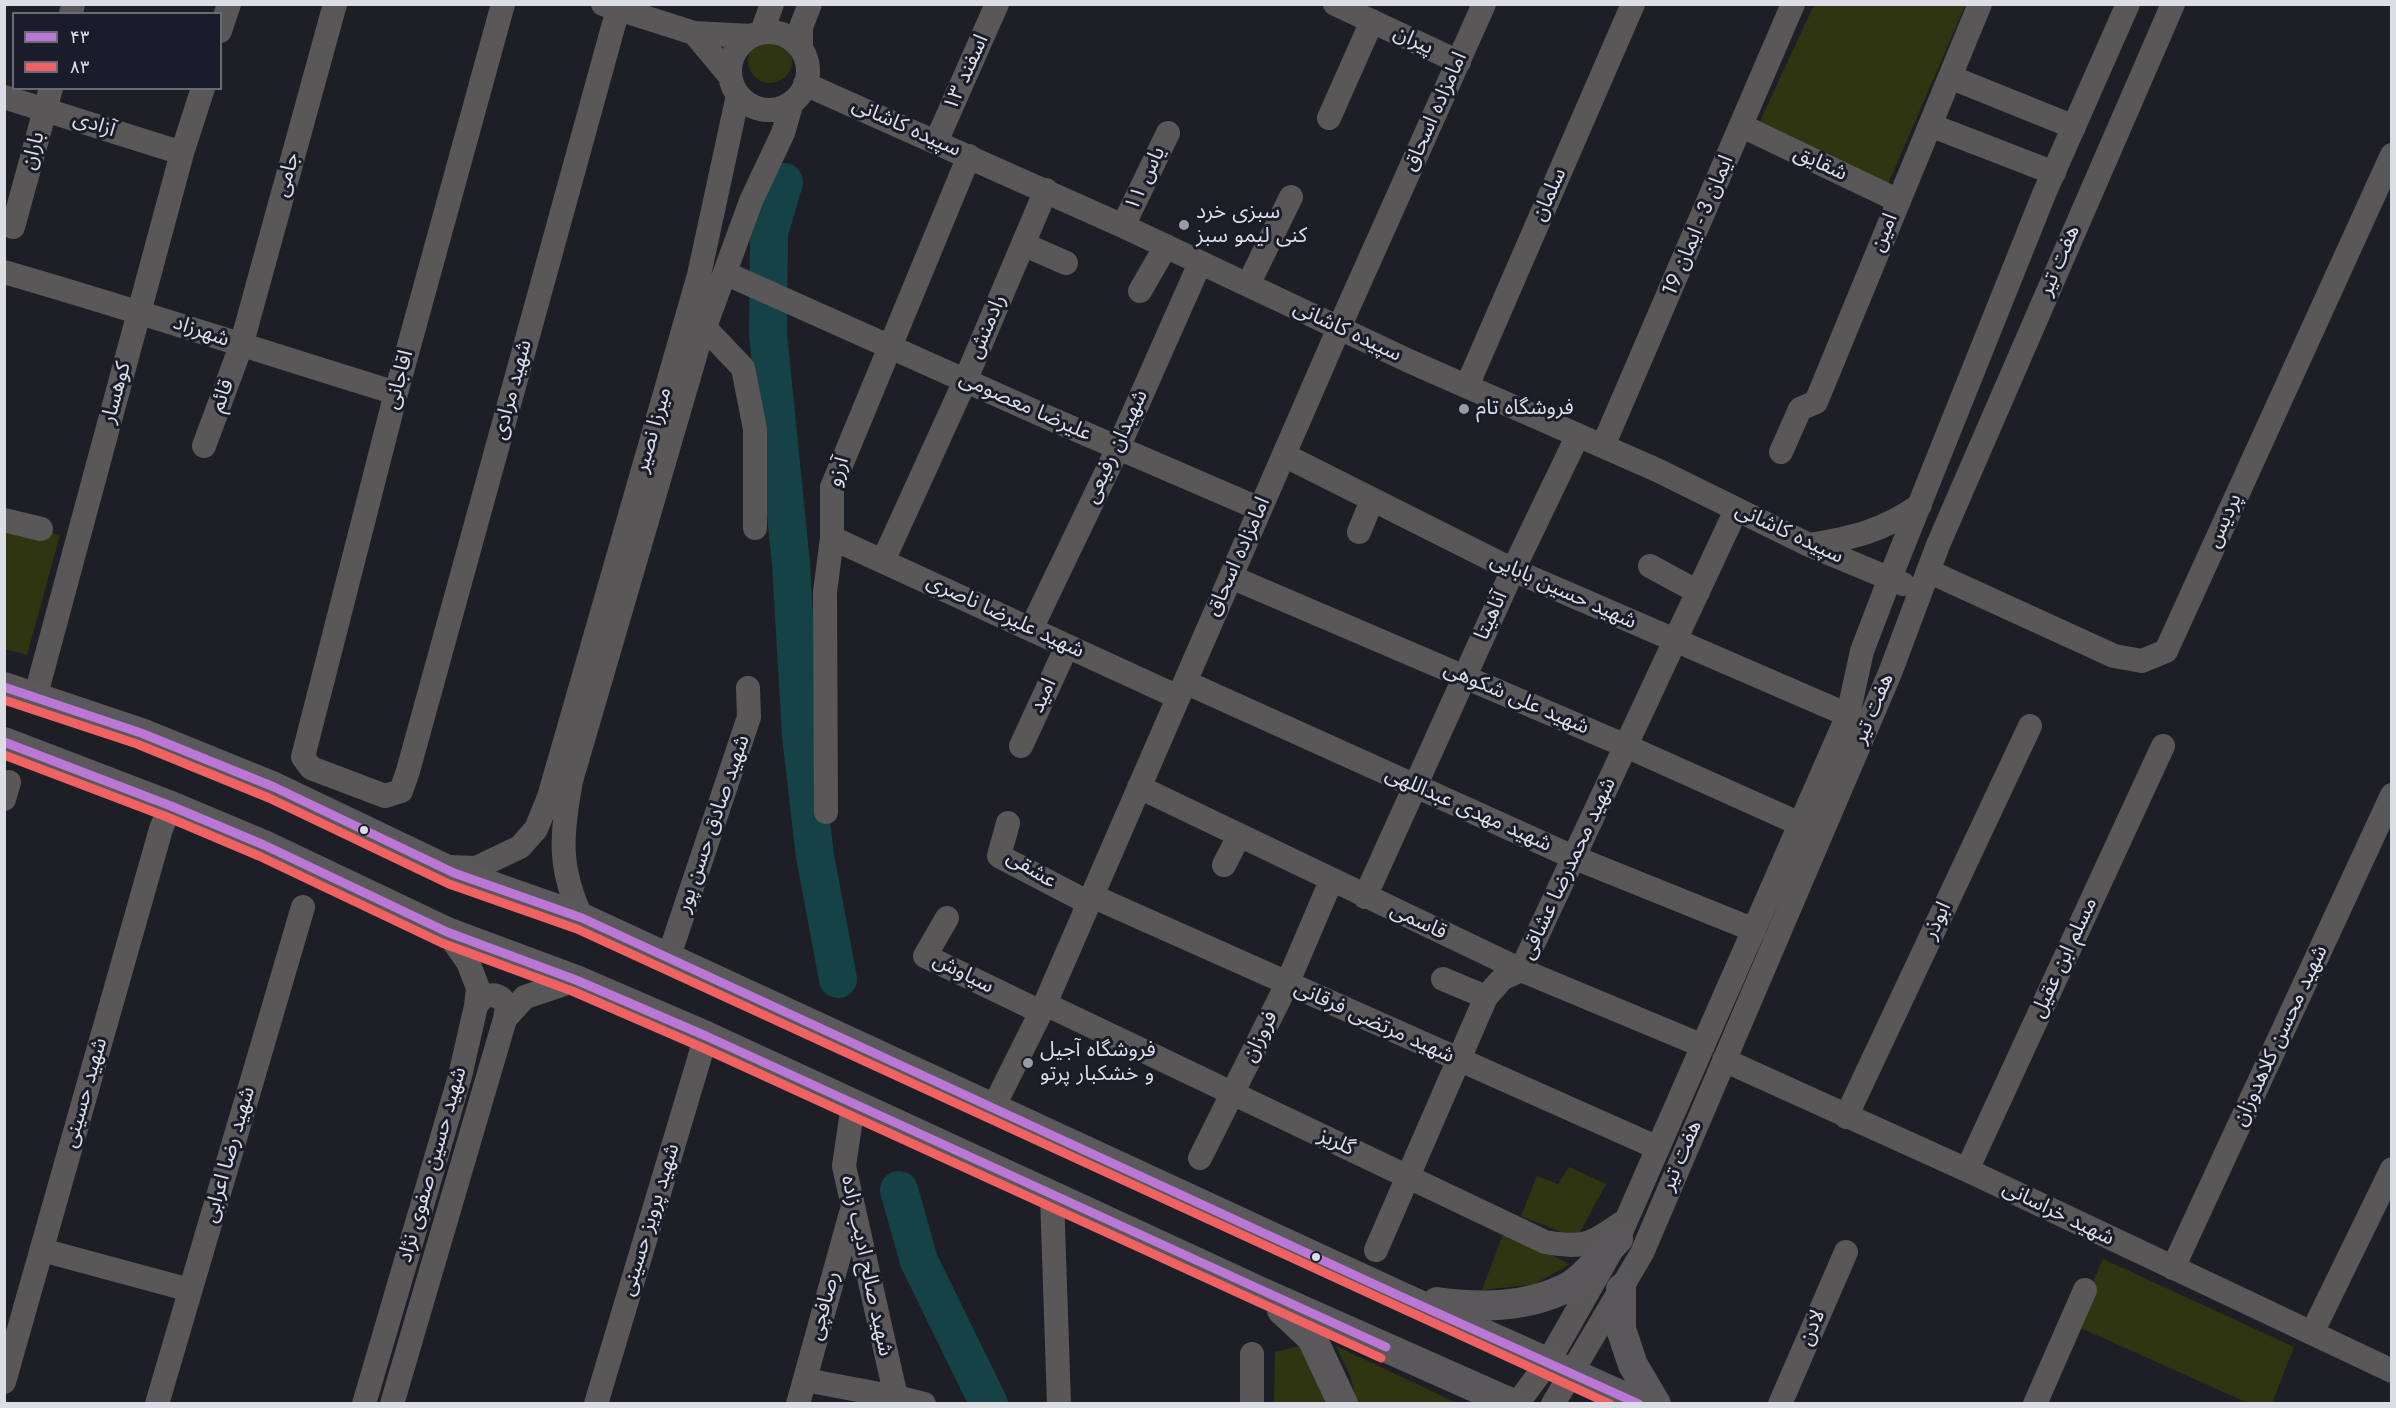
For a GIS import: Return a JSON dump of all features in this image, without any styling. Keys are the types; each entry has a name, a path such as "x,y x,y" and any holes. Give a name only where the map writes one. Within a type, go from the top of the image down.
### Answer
{"main road":[{"path":"4,687 141,733 274,787 440,866 582,918 1402,1297 1640,1404"},
{"path":"4,742 171,806 264,845 447,932 576,980 706,1036 1262,1292 1515,1404"},
{"path":"1402,1297 1476,1308 1520,1303 1569,1286 1623,1229"},
{"path":"1621,1289 1621,1329 1633,1365 1656,1404"},
{"path":"1262,1292 1312,1338 1343,1404"}],"street":[{"path":"222,25 229,4"},
{"name":"جامی","path":"241,346 334,4"},
{"name":"اقاجانی","path":"303,757 396,393 503,4"},
{"path":"734,85 732,57 737,48 757,34 772,4"},
{"path":"694,33 750,105 764,109 779,108 799,93 806,59 801,48 801,27 810,4"},
{"name":"اسفند ۱۳","path":"936,142 997,4"},
{"name":"پیران","path":"1335,4 1458,62"},
{"name":"امامزاده اسحاق","path":"993,1108 1043,1008 1339,328 1484,4"},
{"name":"سلمان","path":"1467,386 1633,4"},
{"name":"ایمان 3 - ایمان 19","path":"1603,446 1793,4"},
{"name":"امین","path":"1781,452 1800,409 1816,402 1980,4"},
{"name":"هفت تیر","path":"1553,1404 1560,1367 1623,1229 1848,715 1862,651 1890,578 2054,173 2128,4"},
{"name":"هفت تیر","path":"1515,1404 1560,1367 1621,1289 1649,1234 1890,673 1924,581 2070,238 2173,4"},
{"path":"611,7 694,33 784,34 801,48"},
{"name":"شهید مرادی","path":"303,757 310,768 385,796 401,791 611,7"},
{"path":"1329,118 1372,21"},
{"path":"1950,77 2074,127"},
{"name":"میرزا نصیر","path":"440,866 476,868 520,847 558,799 574,770 705,328 714,281 734,85"},
{"name":"کوهسار","path":"35,698 139,310 202,90"},
{"name":"سپیده کاشانی","path":"799,93 936,142 1046,190 1339,328 1603,446 1809,545 1890,578"},
{"name":"میرزا نصیر","path":"582,918 569,892 564,871 563,833 558,799 714,281 783,133 799,93"},
{"name":"آزادی","path":"4,97 48,99 183,153"},
{"name":"باران","path":"13,227 48,99"},
{"path":"1930,125 2054,173"},
{"name":"شقایق","path":"1742,126 1899,201"},
{"name":"یاس ۱۱","path":"1124,226 1168,133"},
{"name":"پردیس","path":"1890,578 1924,581 2114,656 2142,661 2166,651 2391,155"},
{"name":"آرزو","path":"826,812 825,592 832,538 831,487 969,156"},
{"name":"رادمنش","path":"883,561 965,381 1046,190"},
{"path":"1248,285 1291,197"},
{"path":"1023,243 1066,263"},
{"path":"1140,291 1166,246"},
{"name":"شهیدان رفیعی","path":"1031,629 1118,448 1200,263"},
{"name":"شهرزاد","path":"4,272 139,310 241,346 396,393"},
{"name":"علیرضا معصومی","path":"714,281 791,303 1260,509"},
{"path":"705,328 743,368 755,429 755,528"},
{"name":"قائم","path":"204,446 241,346"},
{"name":"آناهیتا","path":"1365,897 1513,570 1578,435"},
{"name":"شهید حسین بابایی","path":"1284,455 1513,570 1848,715"},
{"path":"1359,532 1372,500"},
{"path":"1809,545 1858,537 1894,523 1920,505"},
{"name":"شهید محمدرضا عشاقی","path":"1376,1250 1486,997 1502,979 1521,970 1736,510"},
{"path":"4,520 41,530"},
{"name":"شهید علیرضا ناصری","path":"832,538 1067,646 1182,690"},
{"path":"1650,566 1698,592"},
{"name":"شهید علی شکوهی","path":"1231,577 1626,746 1800,824"},
{"name":"امید","path":"1021,746 1067,646"},
{"name":"شهید صادق حسن پور","path":"668,959 749,717 748,688"},
{"name":"شهید مهدی عبداللهی","path":"1182,690 1416,786 1573,857 1754,930"},
{"name":"ابوذر","path":"1846,1117 2030,726"},
{"name":"مسلم ابن عقیل","path":"1968,1170 2163,746"},
{"name":"قاسمی","path":"1139,787 1331,881 1521,970 1703,1046"},
{"name":"شهید محسن کلاهدوزان","path":"2173,1268 2391,802"},
{"name":"شهید حسینی","path":"4,1382 161,829 171,806"},
{"name":"عشقی","path":"1008,823 999,856 1090,900"},
{"path":"1224,865 1239,836"},
{"name":"فروزان","path":"1200,1158 1287,984 1331,881"},
{"name":"شهید مرتضی فرقانی","path":"1090,900 1287,984 1658,1148"},
{"name":"شهید رضا اعرابی","path":"157,1404 303,907"},
{"name":"سیاوش","path":"947,918 925,956 1043,1008"},
{"name":"شهید حسین صفوی نژاد","path":"364,1404 460,1076 476,1006 478,988 475,979 468,962 447,932"},
{"path":"1443,979 1486,997"},
{"name":"شهید حسین صفوی نژاد","path":"392,1404 505,1019 525,997 576,980"},
{"path":"476,1006 483,996 501,997 507,1007 505,1019"},
{"name":"گلریز","path":"1043,1008 1545,1242 1576,1247 1595,1242 1623,1229"},
{"name":"شهید پرویز حسینی","path":"596,1404 706,1036"},
{"name":"شهید خراسانی","path":"1724,1060 1846,1117 1968,1170 2391,1371"},
{"name":"شهید صالح ادیب زاده","path":"852,1105 844,1166 896,1397"},
{"path":"2312,1334 2391,1169"},
{"path":"1052,1196 1059,1404"},
{"name":"رصافچی","path":"798,1404 852,1208"},
{"path":"1623,1229 1635,1237 1649,1234"},
{"path":"42,1250 190,1290"},
{"name":"لادن","path":"1780,1404 1845,1252"},
{"path":"2035,1404 2085,1290"},
{"path":"1252,1354 1252,1404"},
{"path":"805,1380 924,1404"}],"green space":[{"path":"1962,4 1965,6 1888,184 1759,123 1814,5"},
{"path":"770,39 786,45 792,61 786,77 770,83 754,77 748,61 754,45"},
{"path":"4,520 60,535 27,655 5,649"},
{"path":"1569,1167 1606,1184 1577,1238 1521,1216 1537,1176 1558,1184"},
{"path":"1504,1232 1570,1264 1535,1284 1482,1290"},
{"path":"2103,1259 2294,1347 2272,1403 2248,1403 2074,1325"},
{"path":"1299,1346 1325,1388 1329,1403 1274,1404 1275,1352"},
{"path":"1336,1346 1457,1403 1357,1403 1350,1375"}],"waterway":[{"path":"784,182 769,233 768,334 791,564 801,736 815,856 838,979"},
{"path":"899,1190 919,1261 989,1404"}],"transit line":[{"name":"۴۳","path":"4,687 141,733 274,787 454,873 582,918 1639,1404"},
{"name":"۸۳","path":"4,700 137,744 269,798 449,884 577,929 1610,1404"},
{"name":"۴۳","path":"4,742 171,806 264,845 447,932 576,980 706,1036 1386,1347"},
{"name":"۸۳","path":"4,755 167,817 259,856 442,943 572,991 701,1047 1381,1358"}],"place":[{"name":"سبزی خرد کنی لیمو سبز","path":"1184,225"},
{"name":"فروشگاه تام","path":"1464,409"},
{"name":"فروشگاه آجیل و خشکبار پرتو","path":"1028,1063"}]}
